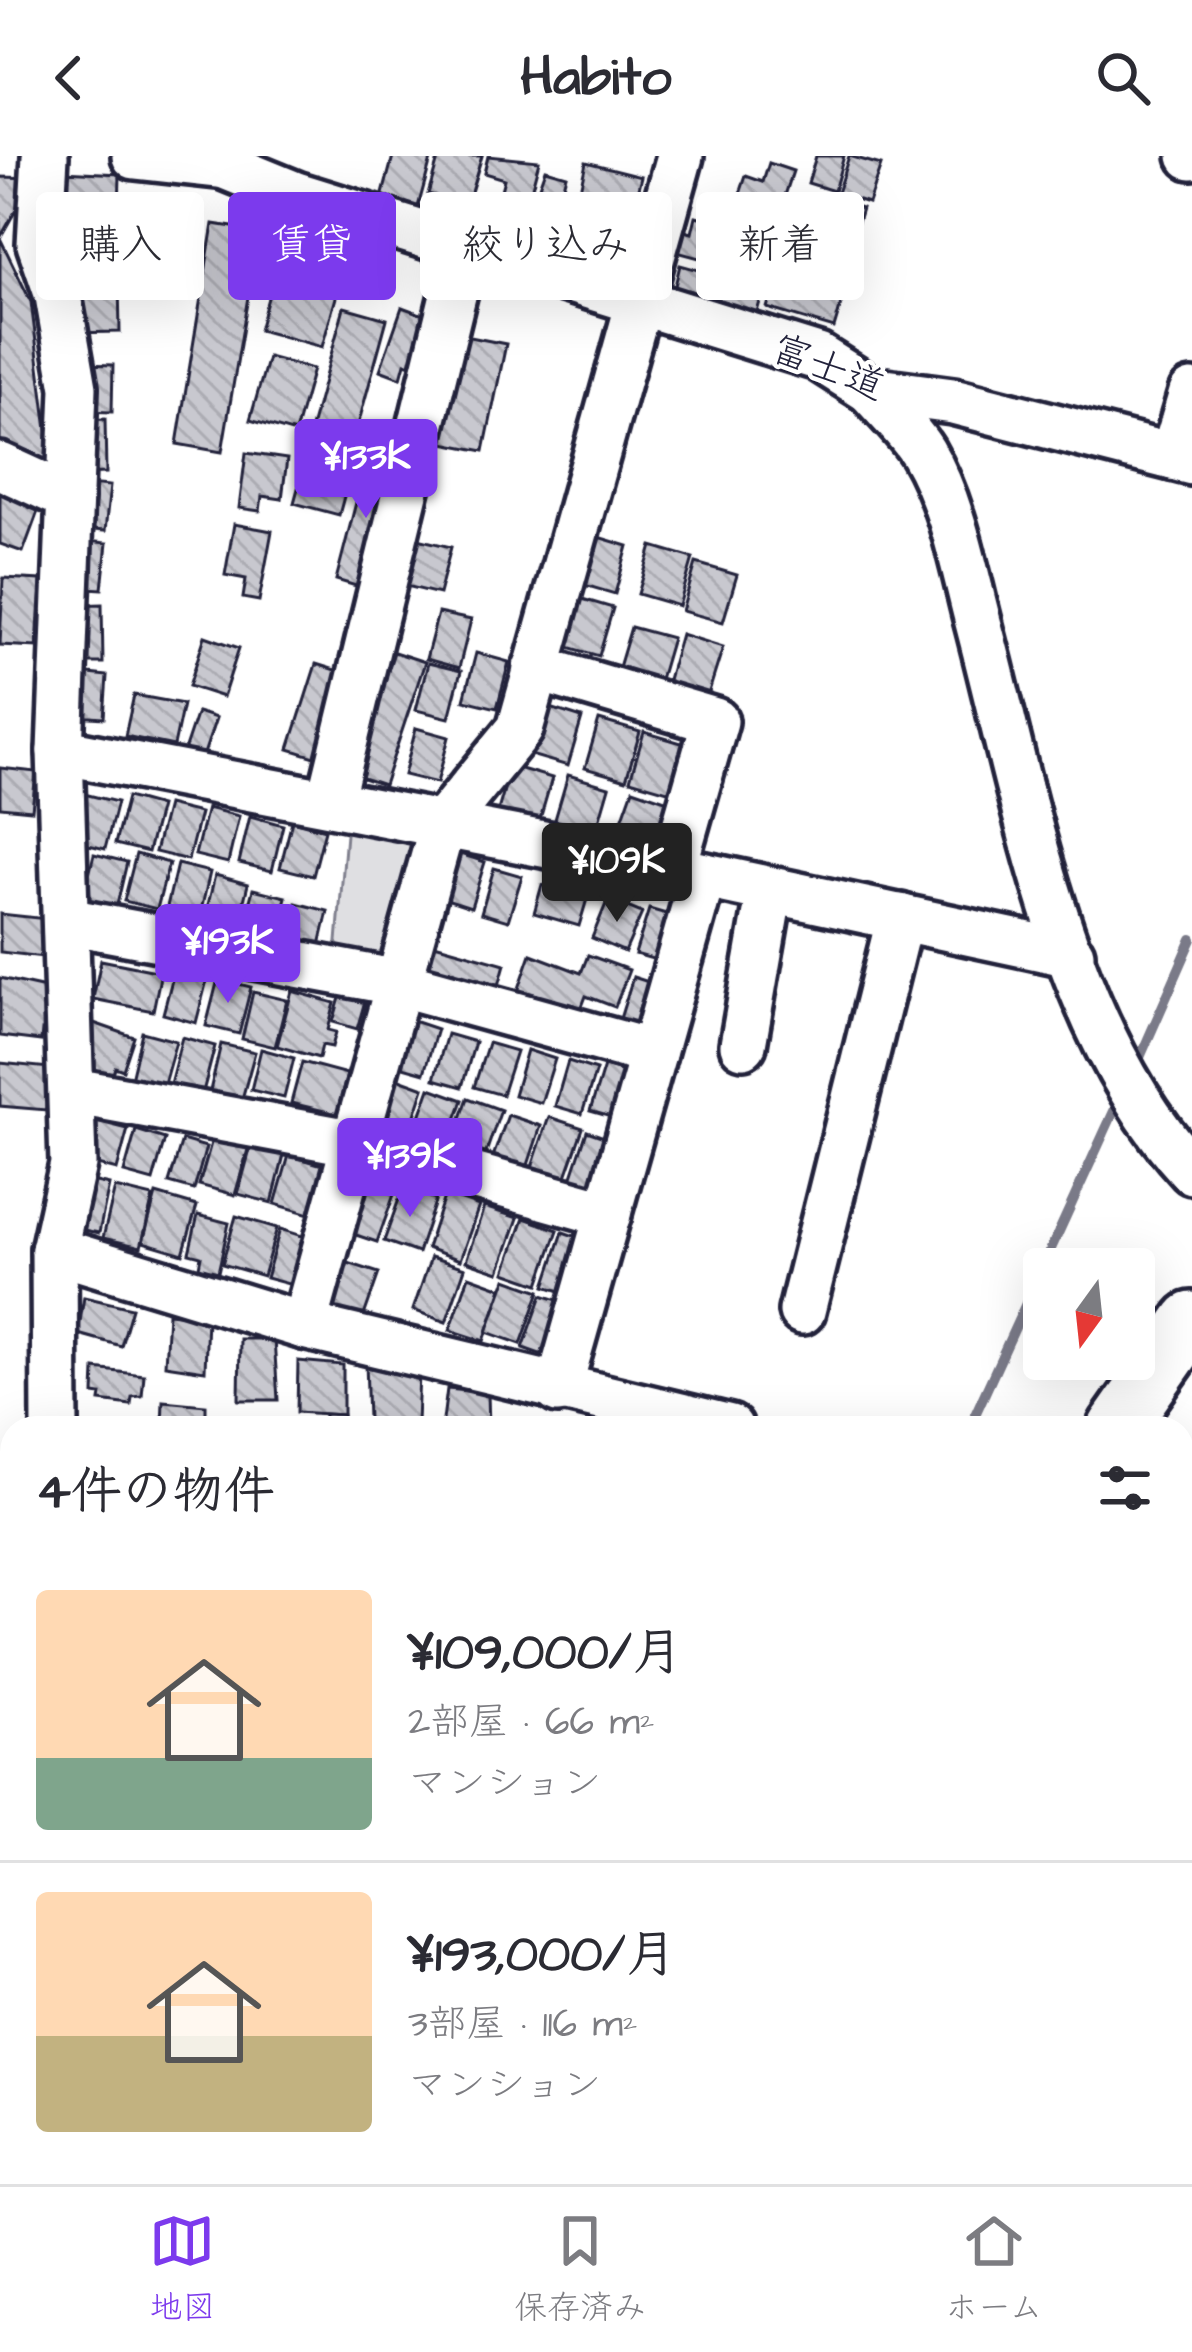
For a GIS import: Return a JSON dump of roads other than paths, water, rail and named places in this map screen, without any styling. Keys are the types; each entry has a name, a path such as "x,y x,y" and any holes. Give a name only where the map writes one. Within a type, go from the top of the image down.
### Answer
{"main road":[{"path":"1125,1416 1192,1321"}],"street":[{"path":"45,156 40,244 58,296 74,388 60,751 73,1164 54,1250 55,1416"},
{"name":"富士道","path":"135,156 209,160 420,231"},
{"path":"304,1326 443,824 520,729 680,156"},
{"path":"330,802 451,300"},
{"name":"富士道","path":"634,300 818,357 870,390 952,401 1183,459"},
{"path":"870,390 922,452 952,525 1071,954 1127,1087 1192,1171"},
{"path":"1183,459 1192,393"},
{"path":"0,466 70,498"},
{"path":"536,668 715,722 653,1053 558,1390"},
{"path":"60,751 688,872 1071,954"},
{"path":"742,1045 770,890"},
{"path":"802,1311 900,917"},
{"path":"67,921 399,982 653,1053"},
{"path":"74,1091 355,1143 608,1214"},
{"path":"54,1250 304,1326 676,1416"}],"waterway":[{"path":"1134,1071 1192,939"},
{"path":"974,1416 1120,1098"}]}
